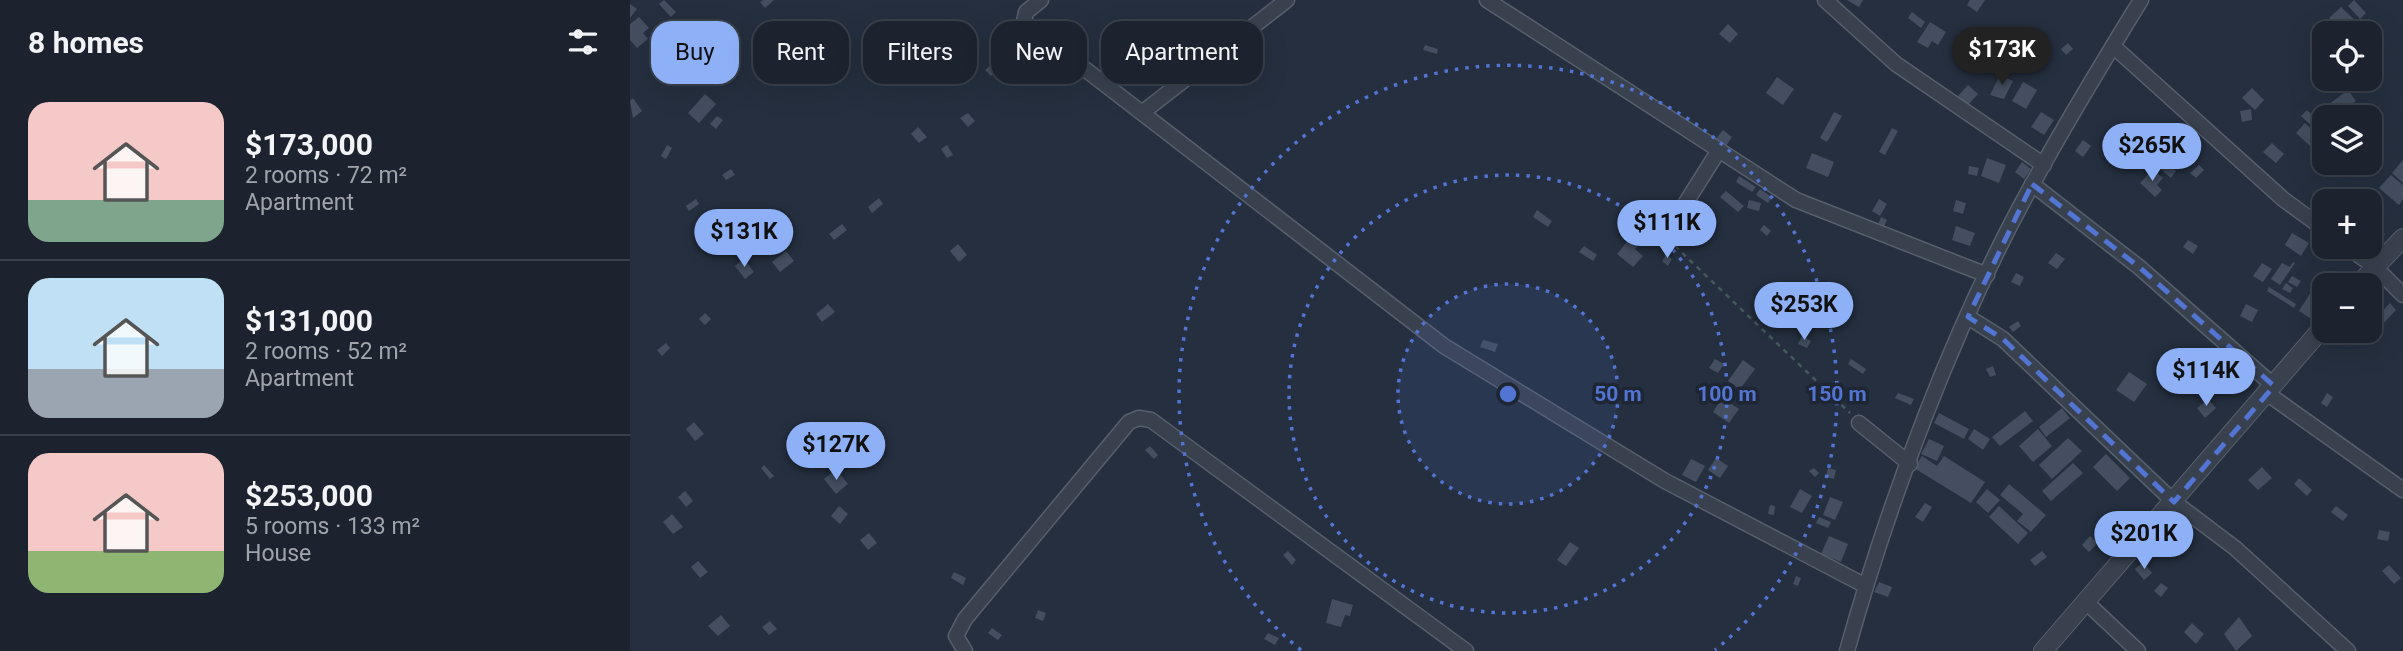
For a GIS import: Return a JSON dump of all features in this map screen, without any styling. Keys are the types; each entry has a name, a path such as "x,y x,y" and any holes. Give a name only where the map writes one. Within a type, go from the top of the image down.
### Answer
{"street":[{"path":"1041,0 1026,12 1024,22 1444,346 1665,481 1866,586"},
{"path":"1143,113 1287,0"},
{"path":"1487,0 1796,200 1987,275"},
{"path":"1825,0 1896,64 2044,164"},
{"path":"1847,651 1866,586 1910,464 1968,317 2032,184 2141,0"},
{"path":"2113,46 2283,200 2312,221"},
{"path":"1665,236 1719,150"},
{"path":"2032,184 2138,267 2271,390 2403,490"},
{"path":"2368,273 2403,238"},
{"path":"2364,259 2403,295"},
{"path":"1968,317 2004,339 2174,502 2245,557 2348,651"},
{"path":"2043,651 2312,340"},
{"path":"965,651 956,636 965,619 1129,422 1139,418 1151,420 1466,651"},
{"path":"1859,423 1910,464"},
{"path":"2087,603 2138,651"}],"path":[{"path":"1665,236 1834,395 1859,423"}],"highlighted area":[{"path":"2032,184 2139,267 2274,386 2174,502 2003,339 1968,317"}],"building":[{"path":"664,0 676,12 671,17 659,4"},
{"path":"774,0 765,8 760,2"},
{"path":"1847,0 1863,0 1859,7"},
{"path":"1970,0 1985,0 1977,12 1967,5"},
{"path":"2354,0 2366,13 2360,19 2348,6"},
{"path":"630,4 637,9 630,18"},
{"path":"2341,7 2356,21 2332,21 2329,18"},
{"path":"1912,12 1925,22 1921,28 1908,18"},
{"path":"639,17 649,28 643,33 648,39 637,48 630,40 630,24"},
{"path":"1930,22 1946,32 1938,45 1932,41 1928,48 1917,42"},
{"path":"1728,24 1738,34 1730,43 1719,34"},
{"path":"2018,43 2027,51 2017,62 2008,54"},
{"path":"2068,43 2073,49 2066,55 2061,49"},
{"path":"1425,45 1438,49 1437,54 1423,50"},
{"path":"991,65 991,76 985,70"},
{"path":"2000,75 2013,81 2004,99 1990,95"},
{"path":"1777,77 1794,89 1783,105 1766,93"},
{"path":"2023,82 2037,90 2026,109 2012,101"},
{"path":"1968,85 1978,94 1967,106 1957,97"},
{"path":"2252,88 2264,100 2255,110 2242,98"},
{"path":"2347,91 2356,101 2350,105 2328,105"},
{"path":"705,94 716,104 699,123 688,113"},
{"path":"633,98 642,111 633,118 630,101"},
{"path":"2251,109 2252,120 2242,122 2240,111"},
{"path":"2307,110 2312,115 2312,126 2301,116"},
{"path":"1834,112 1842,116 1827,142 1820,138"},
{"path":"2041,112 2054,120 2044,135 2031,127"},
{"path":"968,113 975,121 968,127 960,118"},
{"path":"717,116 723,120 716,129 710,124"},
{"path":"2305,123 2312,130 2312,146 2311,147 2296,133"},
{"path":"918,127 927,137 919,143 911,134"},
{"path":"1892,128 1898,131 1885,155 1879,152"},
{"path":"1723,130 1732,137 1726,146 1716,139"},
{"path":"2083,140 2091,146 2083,157 2075,151"},
{"path":"2272,143 2284,154 2276,163 2263,152"},
{"path":"667,145 672,148 666,159 661,156"},
{"path":"947,145 953,155 947,158 941,149"},
{"path":"1812,153 1834,162 1828,177 1806,168"},
{"path":"1987,158 2006,165 1999,183 1981,176"},
{"path":"2164,160 2176,171 2171,178 2158,167"},
{"path":"2403,160 2403,183 2392,173"},
{"path":"2022,162 2031,169 2024,179 2015,172"},
{"path":"2199,165 2204,170 2196,178 2190,173"},
{"path":"1969,166 1979,168 1977,176 1968,174"},
{"path":"731,169 735,175 726,180 722,175"},
{"path":"2153,169 2163,178 2157,185 2162,190 2155,197 2140,183"},
{"path":"2391,175 2403,185 2403,199 2399,205 2379,188"},
{"path":"1739,176 1756,187 1752,192 1736,182"},
{"path":"1760,189 1772,197 1768,203 1756,195"},
{"path":"1726,191 1744,206 1738,212 1720,197"},
{"path":"879,198 883,204 872,213 868,207"},
{"path":"696,199 699,204 689,211 686,206"},
{"path":"1879,199 1887,204 1880,216 1872,211"},
{"path":"1749,200 1761,203 1759,211 1747,208"},
{"path":"1956,200 1966,203 1963,214 1953,211"},
{"path":"1537,210 1552,221 1548,227 1533,217"},
{"path":"711,214 718,219 709,232 698,225 704,216 708,218"},
{"path":"1713,217 1717,221 1710,229 1706,226"},
{"path":"1881,217 1887,220 1884,227 1878,225"},
{"path":"842,224 847,230 834,240 829,234"},
{"path":"1764,225 1771,231 1767,236 1760,230"},
{"path":"1956,226 1975,233 1970,246 1952,240"},
{"path":"2292,233 2309,243 2301,256 2285,245"},
{"path":"1630,238 1638,245 1635,249 1643,256 1633,267 1617,254"},
{"path":"2188,240 2198,246 2193,254 2183,247"},
{"path":"958,244 967,255 959,262 950,251"},
{"path":"1584,246 1597,255 1593,261 1579,252"},
{"path":"786,251 794,261 780,272 772,262"},
{"path":"2056,253 2065,259 2057,269 2048,263"},
{"path":"1666,255 1672,259 1668,266 1662,261"},
{"path":"744,259 754,272 745,279 735,266"},
{"path":"2262,263 2272,269 2263,282 2253,276"},
{"path":"2282,263 2290,267 2295,263 2280,285 2271,279"},
{"path":"2016,273 2024,277 2020,286 2011,282"},
{"path":"2292,276 2301,281 2297,287 2288,282"},
{"path":"2286,283 2293,288 2290,293 2282,289"},
{"path":"2269,287 2296,304 2294,308 2267,291"},
{"path":"2312,290 2312,319 2299,311"},
{"path":"2390,303 2396,310 2382,325 2382,312"},
{"path":"828,304 835,312 822,322 816,314"},
{"path":"2246,304 2258,310 2252,322 2240,316"},
{"path":"705,313 711,319 705,325 699,319"},
{"path":"2018,321 2021,326 2013,332 2009,327"},
{"path":"1802,336 1811,341 1807,348 1798,344"},
{"path":"1483,340 1498,344 1495,352 1480,347"},
{"path":"666,343 670,348 662,356 657,350"},
{"path":"2199,350 2212,358 2207,365 2195,356"},
{"path":"1715,359 1724,364 1718,373 1709,368"},
{"path":"1851,359 1866,369 1863,374 1848,364"},
{"path":"1743,360 1755,369 1740,389 1728,381"},
{"path":"1993,366 1996,375 1990,377 1986,369"},
{"path":"2129,372 2147,384 2134,402 2116,390"},
{"path":"1898,393 1914,399 1911,405 1895,398"},
{"path":"2327,393 2333,397 2327,407 2321,403"},
{"path":"1722,398 1739,409 1729,423 1713,412"},
{"path":"2208,399 2216,408 2205,418 2197,408"},
{"path":"2062,408 2070,418 2046,437 2039,427"},
{"path":"2025,411 2033,421 2000,446 1992,437"},
{"path":"1939,413 1969,429 1964,439 1934,423"},
{"path":"694,422 704,434 695,441 686,429"},
{"path":"1974,429 1990,439 1983,450 1968,439"},
{"path":"2038,429 2052,446 2033,462 2019,446"},
{"path":"2068,438 2082,451 2052,479 2039,465"},
{"path":"1929,439 1944,446 1937,461 1921,454"},
{"path":"1150,446 1158,455 1154,459 1145,450"},
{"path":"2106,454 2130,478 2117,491 2093,467"},
{"path":"1922,456 1937,466 1944,456 1985,482 1971,503 1914,468"},
{"path":"1716,458 1728,466 1720,478 1708,470"},
{"path":"1691,459 1705,466 1696,482 1682,475"},
{"path":"2073,463 2083,473 2051,501 2042,491"},
{"path":"764,465 774,476 770,479 761,468"},
{"path":"2262,467 2272,478 2258,490 2248,480"},
{"path":"1814,468 1819,473 1815,477 1809,471"},
{"path":"1828,468 1836,470 1834,479 1826,477"},
{"path":"836,469 848,484 836,494 824,479"},
{"path":"2299,478 2312,490 2307,496 2294,484"},
{"path":"2009,484 2046,515 2031,532 2017,521 2023,514 2000,495"},
{"path":"1800,489 1812,496 1802,513 1790,507"},
{"path":"1987,489 2000,500 1988,513 1976,502"},
{"path":"685,491 693,501 686,507 678,497"},
{"path":"1830,497 1843,502 1835,520 1823,515"},
{"path":"1925,503 1932,507 1923,522 1915,517"},
{"path":"1770,505 1775,506 1774,515 1768,514"},
{"path":"839,506 848,514 840,524 831,516"},
{"path":"1999,506 2028,533 2018,544 1989,517"},
{"path":"2336,506 2348,515 2343,521 2331,512"},
{"path":"672,514 683,527 673,534 663,522"},
{"path":"1819,517 1831,522 1828,528 1816,523"},
{"path":"2379,530 2390,532 2388,541 2377,539"},
{"path":"869,533 877,543 868,550 860,540"},
{"path":"1829,536 1848,544 1841,562 1821,554"},
{"path":"2090,536 2098,543 2089,552 2082,545"},
{"path":"1570,542 1579,548 1566,566 1557,560"},
{"path":"1288,551 1296,560 1292,565 1283,555"},
{"path":"2042,551 2047,557 2035,566 2030,560"},
{"path":"698,561 708,572 700,578 691,567"},
{"path":"2143,562 2152,573 2144,580 2135,569"},
{"path":"2389,565 2401,578 2394,584 2382,571"},
{"path":"954,572 966,578 963,585 951,578"},
{"path":"1796,576 1801,578 1798,586 1793,584"},
{"path":"1879,582 1892,587 1888,597 1874,592"},
{"path":"2161,583 2168,588 2161,597 2154,591"},
{"path":"1332,599 1353,605 1350,616 1345,615 1341,627 1326,623"},
{"path":"1038,610 1046,613 1043,621 1035,618"},
{"path":"721,615 730,626 718,636 708,626"},
{"path":"2239,617 2252,636 2236,651 2224,634"},
{"path":"770,621 777,629 769,635 762,627"},
{"path":"2192,623 2204,634 2196,644 2184,632"},
{"path":"992,628 1002,635 998,640 988,633"},
{"path":"1268,633 1279,638 1275,645 1264,639"}]}
